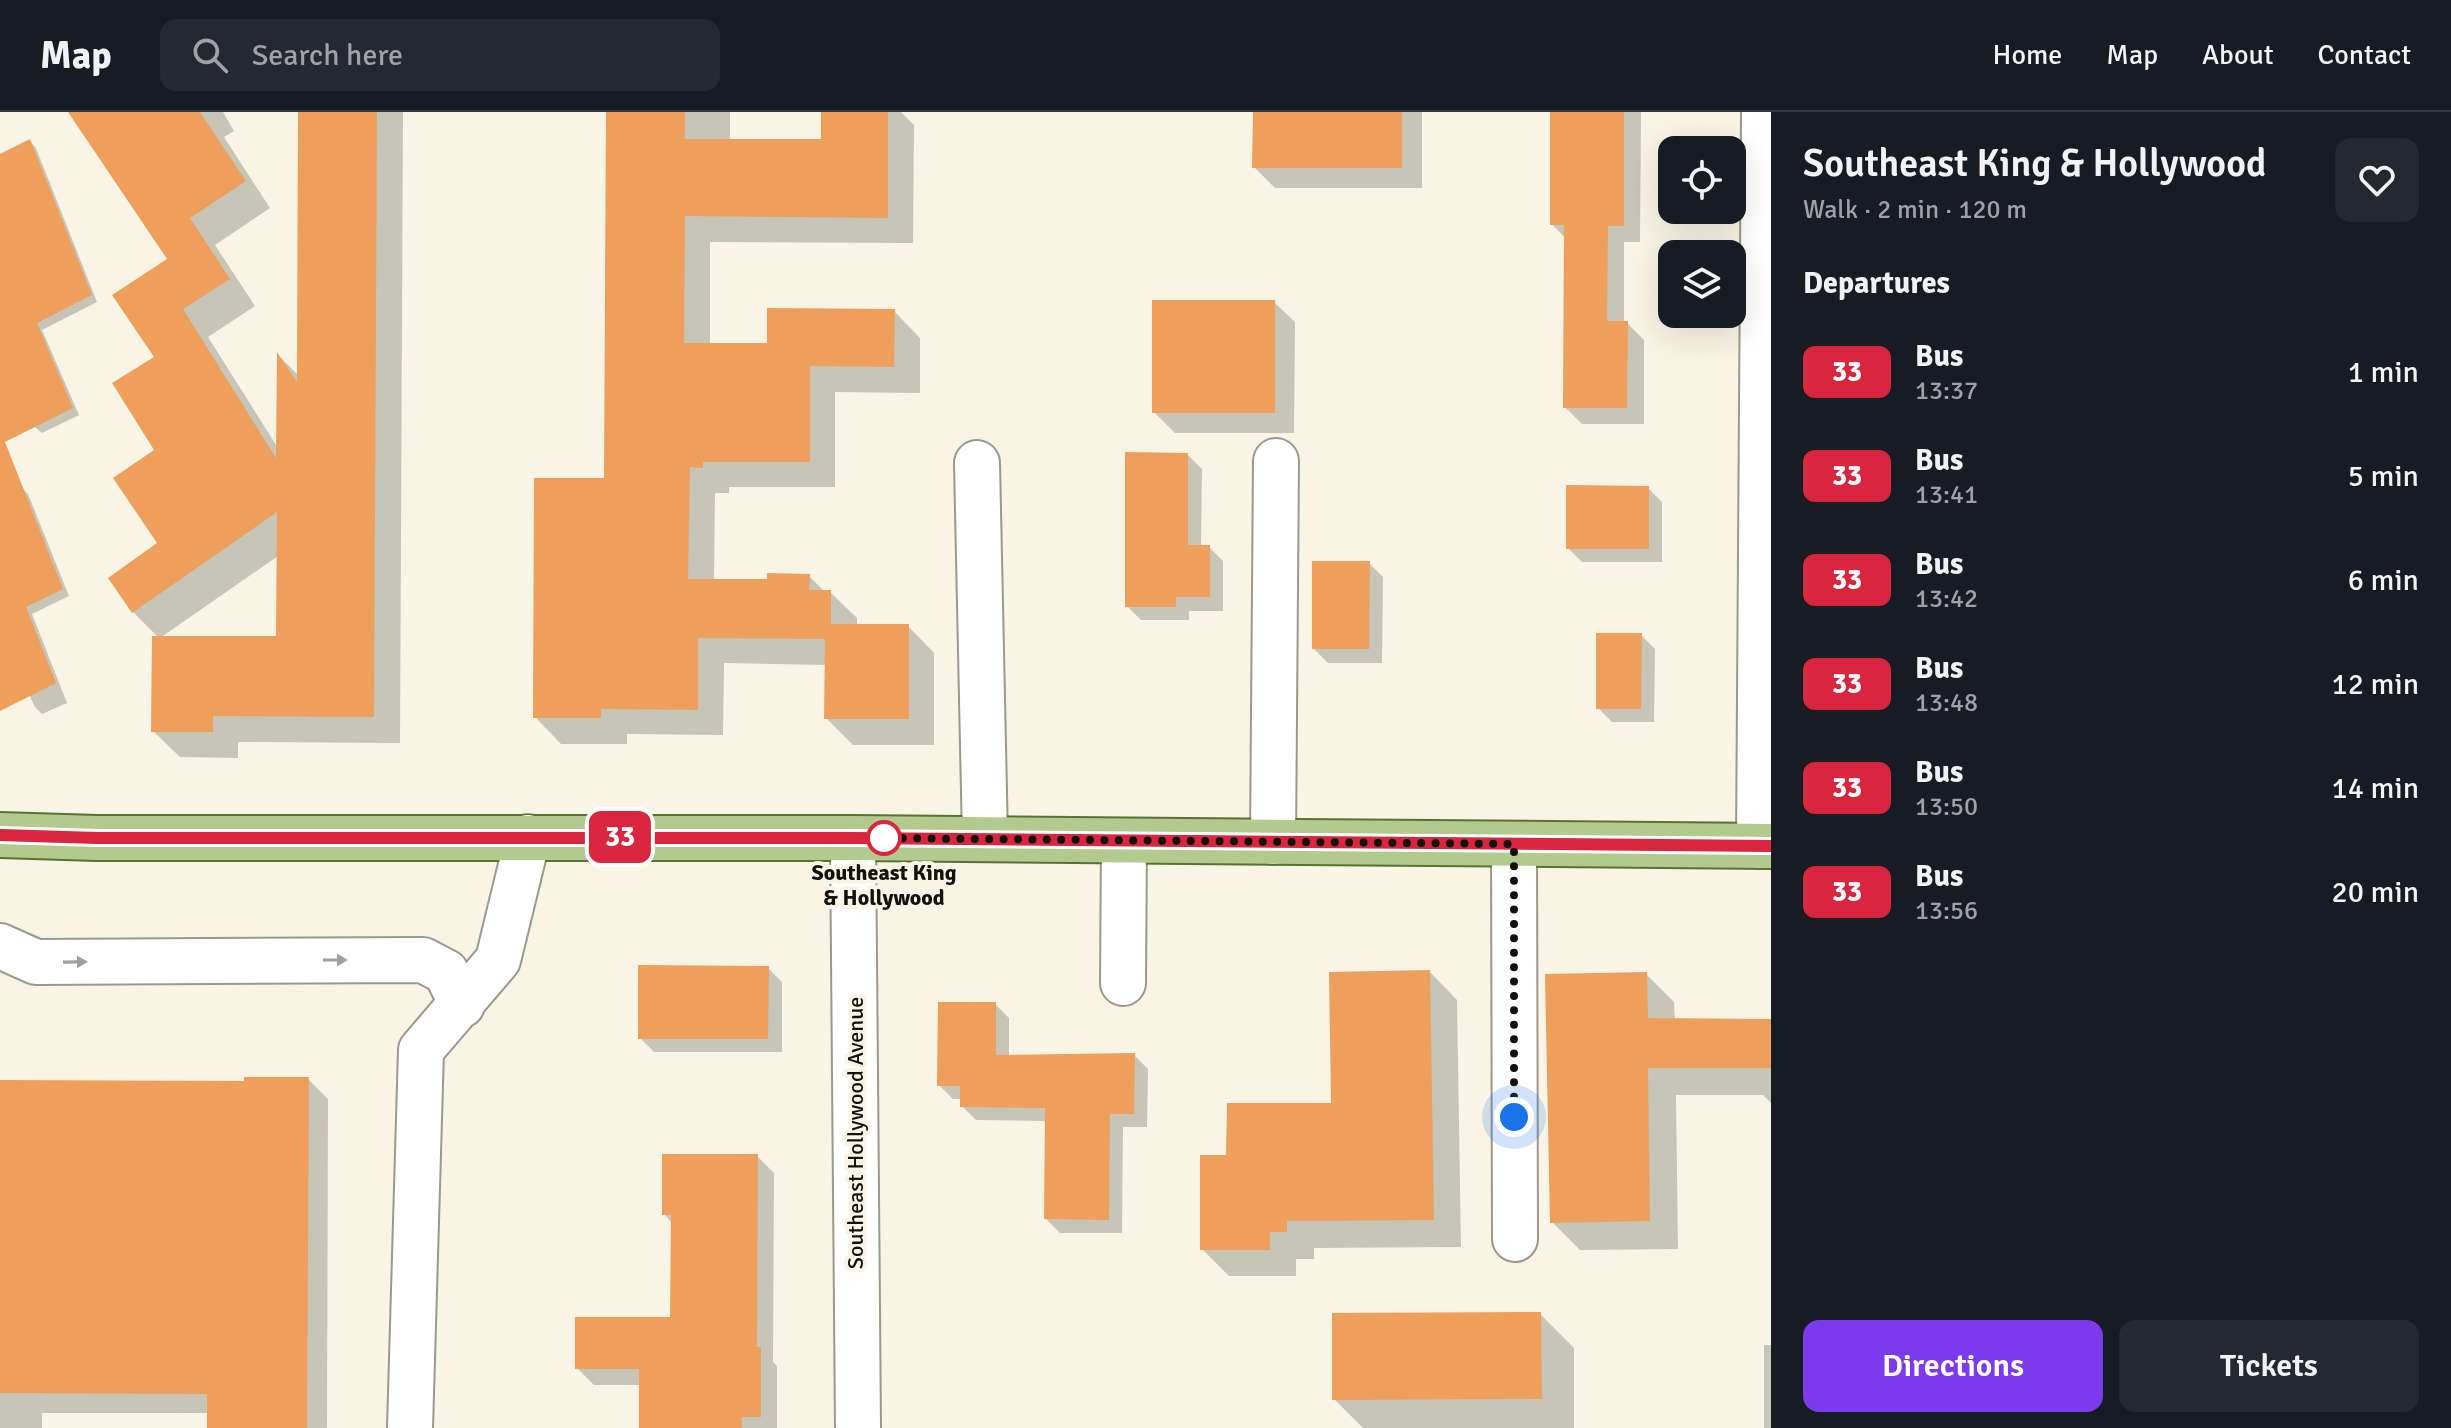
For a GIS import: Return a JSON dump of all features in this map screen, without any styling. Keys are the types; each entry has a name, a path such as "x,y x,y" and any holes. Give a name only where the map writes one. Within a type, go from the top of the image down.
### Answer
{"main road":[{"path":"0,835 1765,846"}],"street":[{"path":"1764,112 1765,846"},
{"path":"1273,842 1276,461"},
{"path":"977,463 985,839"},
{"path":"410,1428 421,1050 498,960 528,837"},
{"name":"Southeast Hollywood Avenue","path":"853,838 858,1428"},
{"path":"1123,983 1124,841"},
{"path":"1514,844 1515,1239"},
{"path":"0,946 36,962 423,960 446,972 462,1005"}],"building":[{"path":"68,112 200,112 246,181 190,218 230,279 183,309 276,458 277,352 297,382 298,112 377,112 374,717 213,716 213,732 151,732 152,636 276,636 277,512 132,613 108,578 157,543 113,478 154,450 112,383 154,357 112,295 167,259"},
{"path":"606,112 685,112 685,139 821,139 821,112 888,112 888,218 685,216 684,343 767,343 767,308 895,309 894,367 810,366 810,462 703,462 703,468 690,467 688,579 767,579 767,573 810,574 809,590 831,590 831,624 909,624 909,719 824,719 825,639 698,638 698,710 601,709 601,718 533,718 534,478 604,478"},
{"path":"1253,112 1402,112 1402,168 1252,168"},
{"path":"1550,112 1624,112 1624,226 1608,226 1607,321 1628,321 1627,408 1563,408 1564,225 1550,225"},
{"path":"30,139 92,295 37,323 73,408 5,442 63,589 26,607 56,683 0,711 0,154"},
{"path":"1152,300 1275,300 1275,413 1152,413"},
{"path":"1125,452 1188,453 1188,545 1210,545 1210,597 1176,597 1176,607 1125,607"},
{"path":"1566,485 1649,486 1649,549 1566,549"},
{"path":"1312,561 1370,561 1369,649 1312,649"},
{"path":"1596,633 1642,633 1641,709 1596,709"},
{"path":"638,965 769,966 768,1039 638,1039"},
{"path":"1430,970 1434,1220 1287,1221 1287,1232 1270,1232 1270,1250 1200,1250 1200,1155 1226,1155 1227,1103 1331,1103 1329,972"},
{"path":"1647,972 1648,1018 1771,1019 1771,1068 1648,1068 1650,1221 1550,1223 1545,974"},
{"path":"938,1002 996,1002 996,1055 1135,1053 1134,1114 1110,1114 1109,1220 1044,1219 1045,1108 960,1107 960,1086 937,1086"},
{"path":"244,1077 309,1077 307,1428 207,1428 207,1394 0,1393 0,1080 244,1081"},
{"path":"662,1154 758,1154 757,1347 761,1347 761,1417 742,1417 742,1428 639,1428 639,1369 575,1369 575,1317 670,1317 671,1215 662,1215"},
{"path":"1541,1312 1542,1399 1332,1400 1332,1313"}],"bus line":[{"name":"33","path":"0,835 1771,846"}],"place":[{"name":"Southeast King & Hollywood","path":"884,838"}],"route":[{"path":"884,838 879,838 1514,844 1514,1117"}]}
